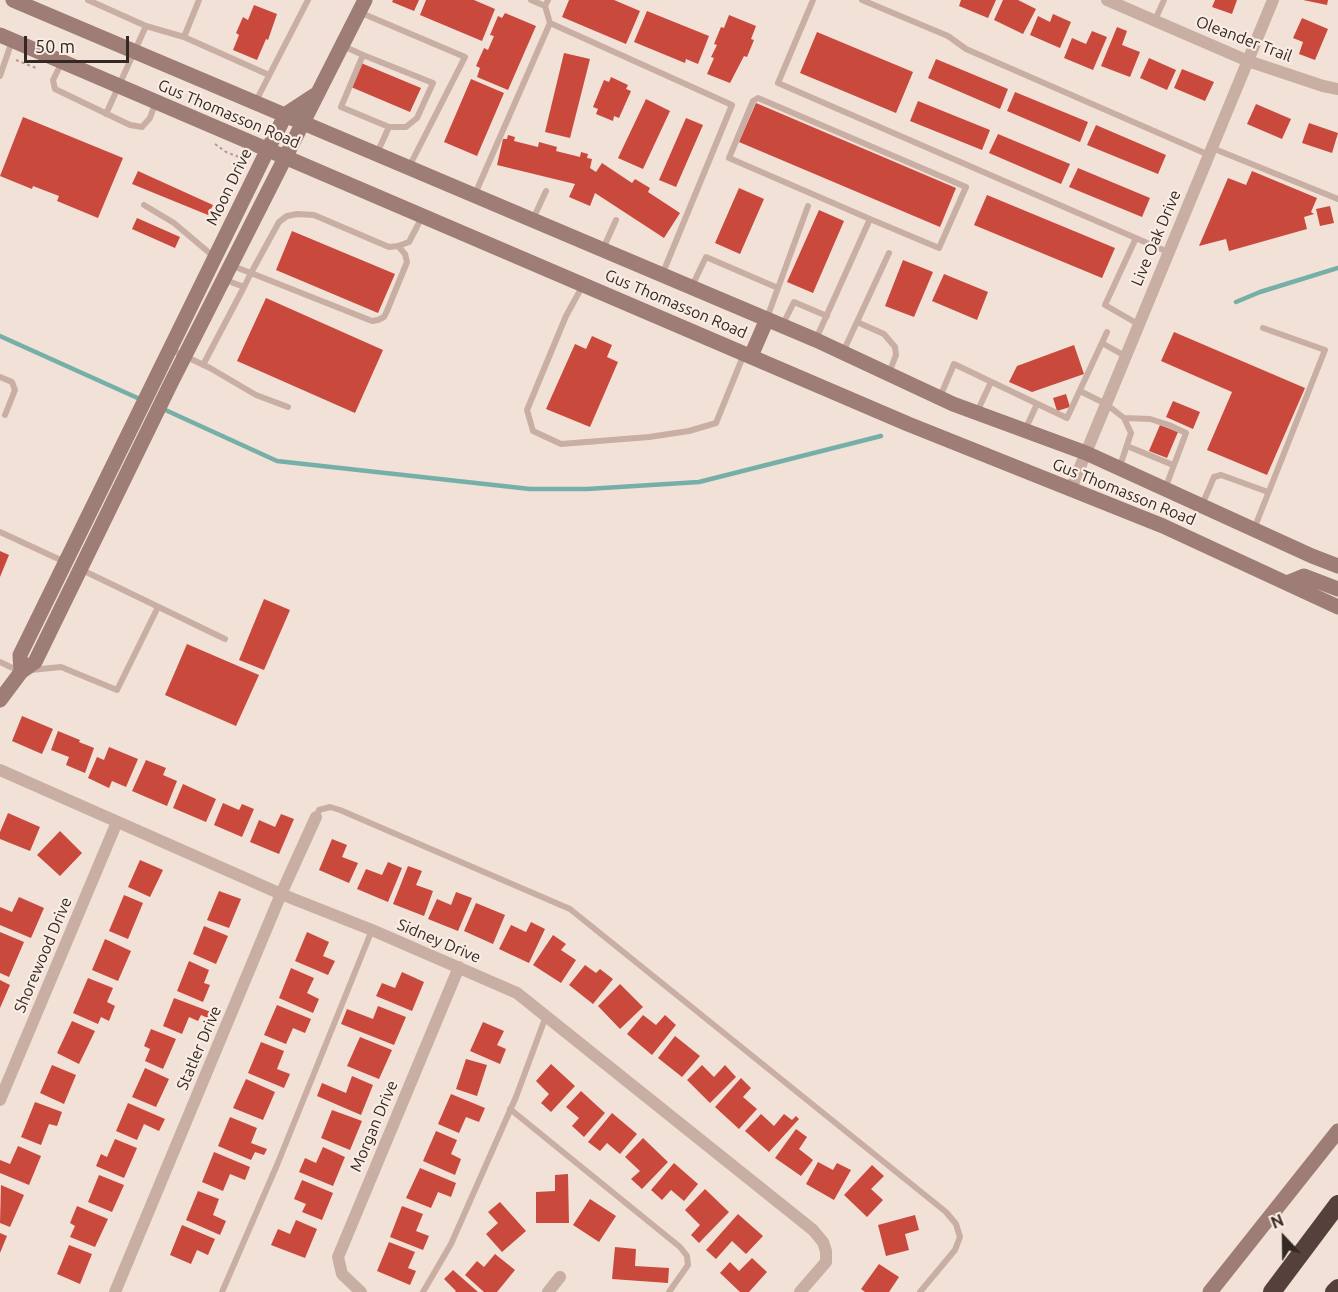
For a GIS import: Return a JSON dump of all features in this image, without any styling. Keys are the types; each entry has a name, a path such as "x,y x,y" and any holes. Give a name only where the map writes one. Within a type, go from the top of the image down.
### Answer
{"highway":[{"path":"1272,1292 1338,1204"},
{"path":"1335,1292 1338,1288"}],"main road":[{"name":"Gus Thomasson Road","path":"13,0 816,340 939,397 1086,453 1253,530 1338,566"},
{"path":"318,93 362,6"},
{"name":"Gus Thomasson Road","path":"6,38 908,424 1163,526 1338,607"},
{"name":"Moon Drive","path":"21,672 20,655 268,149 286,114 318,93"},
{"name":"Moon Drive","path":"0,700 21,672 35,662 152,421 318,93"},
{"path":"748,354 767,319"},
{"path":"1287,583 1304,576 1338,589"},
{"path":"1210,1292 1338,1131"}],"street":[{"name":"Oleander Trail","path":"1107,0 1248,61 1338,89"},
{"name":"Live Oak Drive","path":"1071,489 1273,0"},
{"name":"Sidney Drive","path":"0,770 280,894 372,930 517,993 813,1230 823,1242 826,1262 800,1292"},
{"name":"Statler Drive","path":"115,1292 280,894 316,817"},
{"name":"Shorewood Drive","path":"0,1100 117,822"},
{"name":"Morgan Drive","path":"361,1292 342,1274 338,1257 459,968"},
{"path":"548,1292 560,1277"}],"lane":[{"path":"88,0 146,26 184,37 269,75"},
{"path":"184,37 199,0"},
{"path":"256,102 308,0"},
{"path":"474,195 550,23 547,3 531,0"},
{"path":"813,0 778,83 1168,252"},
{"path":"862,0 948,36 966,50 1210,152 1338,199"},
{"path":"1154,20 1164,0"},
{"path":"362,6 465,57 409,167"},
{"path":"550,23 732,105 662,275"},
{"path":"106,114 146,26"},
{"path":"0,76 6,38"},
{"path":"343,46 434,83 417,117 406,127 389,127 341,106 363,55"},
{"path":"62,62 53,80 56,89 130,125 142,128 150,118 156,102"},
{"path":"758,98 966,187 939,248 870,219 729,158 753,100 758,98"},
{"path":"376,153 389,127"},
{"path":"533,220 546,191"},
{"path":"144,204 174,223 214,258 372,321 378,320 387,311 407,262 405,254 398,246"},
{"path":"767,319 808,206"},
{"path":"203,365 279,222 287,216 314,215 389,247 409,242 423,216"},
{"path":"816,340 870,219"},
{"path":"603,249 616,220"},
{"path":"1136,238 1105,305 1138,324"},
{"path":"843,352 889,253"},
{"path":"692,287 706,257 778,288"},
{"path":"207,273 244,287"},
{"path":"584,285 566,316 527,410 533,431 561,444 649,437 688,431 716,423 748,354"},
{"path":"782,326 794,302 826,316"},
{"path":"857,322 884,334 895,347 896,355 889,374"},
{"path":"1253,530 1325,350 1263,328"},
{"path":"939,397 954,364 1067,418 1107,332"},
{"path":"1102,343 1125,356"},
{"path":"170,349 256,395 288,407"},
{"path":"0,377 12,382 15,390 5,415"},
{"path":"977,413 991,382"},
{"path":"1080,391 1106,404 1124,418 1131,433 1119,468"},
{"path":"1025,431 1037,404"},
{"path":"1124,418 1150,419 1186,433 1165,489"},
{"path":"1127,446 1173,465"},
{"path":"1201,506 1214,477 1221,475 1268,492"},
{"path":"0,532 225,639"},
{"path":"0,662 21,672 61,666 117,690 158,607"},
{"path":"316,817 319,810 330,807 340,810 570,909 946,1212 956,1224 960,1237 955,1250 920,1292"},
{"path":"222,1292 282,1155 372,930"},
{"path":"423,1292 451,1244 510,1109 546,1016"},
{"path":"510,1109 680,1247 687,1256 688,1265 669,1292"}],"path":[{"path":"246,159 252,143"}],"building":[{"path":"393,0 419,0 414,11 392,2"},
{"path":"426,0 474,0 495,9 482,41 420,15"},
{"path":"569,0 614,0 640,11 626,44 562,17"},
{"path":"961,0 996,0 988,18 959,6"},
{"path":"1003,0 1018,0 1036,9 1023,34 994,20"},
{"path":"1215,0 1237,0 1232,14 1212,7"},
{"path":"1303,0 1328,0 1327,5"},
{"path":"254,5 277,14 268,40 266,39 257,60 233,50 239,35 236,33 243,17 248,20"},
{"path":"647,11 709,36 698,64 686,59 685,63 634,42"},
{"path":"505,13 536,26 508,90 477,77 480,68 476,66 484,48 488,50 494,36 490,35 498,16 502,18"},
{"path":"1053,14 1071,22 1060,48 1030,35 1038,16 1050,22"},
{"path":"729,15 756,26 751,39 754,40 747,57 744,56 730,83 707,74 714,58 711,57 717,45 714,44"},
{"path":"1302,18 1328,29 1315,60 1299,54 1303,42 1293,38"},
{"path":"1117,27 1127,31 1122,45 1140,52 1130,77 1101,66"},
{"path":"1092,31 1107,37 1093,70 1064,58 1072,38 1086,44"},
{"path":"817,32 913,72 896,113 800,73"},
{"path":"564,53 590,59 570,138 545,132"},
{"path":"1149,58 1176,70 1167,90 1140,78"},
{"path":"936,59 1008,89 1000,109 928,78"},
{"path":"361,63 421,88 410,112 351,87"},
{"path":"1182,69 1214,82 1205,101 1174,88"},
{"path":"611,77 628,85 626,89 631,91 619,118 614,116 613,121 596,114 598,109 593,107 604,80 609,82"},
{"path":"471,79 504,93 477,156 444,142"},
{"path":"1015,92 1088,122 1080,142 1007,111"},
{"path":"646,99 670,111 643,169 618,158"},
{"path":"918,101 990,130 982,150 910,121"},
{"path":"756,103 956,188 940,227 739,142"},
{"path":"1256,104 1291,119 1282,139 1247,124"},
{"path":"23,117 123,158 98,218 57,201 59,196 33,186 32,189 0,176"},
{"path":"686,118 703,125 676,187 659,180"},
{"path":"1309,123 1338,133 1332,153 1302,143"},
{"path":"1096,125 1166,155 1158,174 1087,145"},
{"path":"998,134 1070,164 1061,184 989,153"},
{"path":"508,135 515,137 514,141 538,147 539,142 557,147 556,151 580,157 581,152 588,154 587,158 592,159 590,168 596,172 602,163 632,183 635,179 650,188 648,192 680,213 664,238 595,193 590,206 569,197 575,184 497,165 503,139 507,139"},
{"path":"1078,168 1150,198 1142,217 1069,187"},
{"path":"138,171 213,205 208,215 132,184"},
{"path":"1252,171 1317,198 1311,212 1314,214 1304,217 1307,229 1229,251 1226,239 1199,246 1228,178 1246,185"},
{"path":"739,188 764,199 740,254 715,243"},
{"path":"987,195 1115,248 1102,278 974,225"},
{"path":"1330,206 1334,223 1320,226 1316,209"},
{"path":"819,210 844,221 813,293 787,282"},
{"path":"137,218 180,237 175,248 132,229"},
{"path":"292,231 395,274 378,313 276,270"},
{"path":"903,260 933,272 914,317 885,306"},
{"path":"944,274 988,292 977,320 932,301"},
{"path":"266,298 383,350 355,413 237,361"},
{"path":"1174,332 1305,388 1267,475 1207,450 1232,392 1161,361"},
{"path":"592,336 612,345 607,357 618,362 590,427 546,409 575,344 586,349"},
{"path":"1074,345 1084,374 1032,392 1009,382 1017,366"},
{"path":"1066,394 1070,407 1057,411 1053,398"},
{"path":"1173,401 1200,412 1193,429 1166,417"},
{"path":"1160,425 1178,432 1167,458 1149,451"},
{"path":"0,551 9,555 0,577"},
{"path":"264,599 290,610 264,670 239,660"},
{"path":"187,644 259,675 236,726 165,695"},
{"path":"22,716 53,729 42,754 12,741"},
{"path":"58,731 94,748 85,773 66,765 69,757 51,750"},
{"path":"109,747 138,759 126,787 112,781 109,788 88,778 97,757 104,760"},
{"path":"146,760 166,768 163,775 177,781 167,806 132,791"},
{"path":"183,784 216,799 206,822 173,808"},
{"path":"223,803 239,810 242,804 254,809 242,837 214,825"},
{"path":"8,813 40,827 30,851 0,839 0,832"},
{"path":"281,814 294,819 279,854 250,842 259,820 275,827"},
{"path":"60,831 82,853 60,876 37,855"},
{"path":"332,839 347,845 342,857 358,863 349,883 319,870"},
{"path":"140,860 163,870 150,897 128,887"},
{"path":"388,862 402,868 388,902 357,889 366,869 382,875"},
{"path":"408,866 422,871 416,885 433,891 424,916 393,904"},
{"path":"219,891 241,899 229,928 207,920"},
{"path":"456,892 472,898 458,931 428,919 437,899 451,905"},
{"path":"124,895 143,903 128,939 109,931"},
{"path":"19,897 44,908 31,938 0,925 0,907 12,912"},
{"path":"476,903 505,915 493,944 464,931"},
{"path":"531,922 545,929 529,963 499,949 511,925 526,932"},
{"path":"204,926 228,936 216,964 193,954"},
{"path":"0,932 24,942 9,977 0,973"},
{"path":"307,932 329,942 323,956 335,961 328,975 295,961"},
{"path":"553,935 566,944 561,950 576,960 561,983 533,965"},
{"path":"105,939 131,951 118,981 92,970"},
{"path":"189,961 209,970 204,983 210,985 203,1002 177,991"},
{"path":"585,965 596,973 600,969 613,979 593,1004 569,985"},
{"path":"291,968 314,978 307,993 319,999 313,1013 279,998"},
{"path":"402,972 424,982 412,1011 376,996 382,983 395,988"},
{"path":"88,978 113,988 107,1002 115,1006 109,1021 101,1017 98,1024 73,1013"},
{"path":"0,980 10,985 0,1008"},
{"path":"620,984 643,1007 620,1029 598,1006"},
{"path":"174,998 211,1012 208,1018 201,1015 198,1021 189,1017 182,1034 163,1026"},
{"path":"277,1005 311,1019 305,1033 293,1028 286,1044 264,1035"},
{"path":"378,1006 406,1017 394,1045 341,1024 347,1009 373,1019"},
{"path":"643,1015 656,1025 665,1015 676,1025 652,1055 627,1034"},
{"path":"72,1021 95,1031 79,1064 57,1053"},
{"path":"483,1022 504,1031 497,1045 506,1049 500,1064 470,1051"},
{"path":"151,1029 176,1039 163,1069 145,1061 150,1049 144,1046"},
{"path":"675,1036 700,1056 682,1077 658,1058"},
{"path":"360,1037 392,1050 379,1079 347,1066"},
{"path":"261,1042 284,1051 277,1069 290,1074 284,1088 248,1073"},
{"path":"466,1059 487,1065 477,1096 456,1089"},
{"path":"551,1064 575,1086 551,1112 541,1103 549,1094 536,1081"},
{"path":"52,1065 76,1075 64,1104 40,1093"},
{"path":"702,1065 714,1077 725,1065 736,1077 710,1103 687,1080"},
{"path":"145,1068 169,1079 156,1107 132,1097"},
{"path":"352,1076 373,1085 361,1115 317,1096 322,1083 346,1093"},
{"path":"741,1078 751,1088 743,1097 757,1109 739,1129 715,1107"},
{"path":"246,1079 275,1092 263,1120 233,1108"},
{"path":"581,1091 605,1113 584,1137 572,1126 579,1118 566,1107"},
{"path":"451,1094 485,1108 479,1122 466,1117 459,1133 438,1124"},
{"path":"35,1102 62,1112 57,1126 49,1124 41,1145 21,1137"},
{"path":"128,1103 165,1119 159,1131 144,1124 137,1140 116,1131"},
{"path":"332,1110 362,1121 350,1150 321,1138"},
{"path":"612,1113 637,1134 620,1154 607,1143 600,1151 588,1142"},
{"path":"761,1114 774,1126 784,1114 792,1120 796,1116 799,1119 769,1152 745,1131"},
{"path":"230,1117 257,1128 251,1143 267,1149 264,1155 255,1152 251,1160 218,1146"},
{"path":"796,1129 807,1137 799,1149 813,1160 801,1176 775,1158"},
{"path":"436,1131 457,1140 451,1154 461,1159 455,1175 423,1161"},
{"path":"643,1138 668,1162 642,1189 631,1179 640,1171 625,1157"},
{"path":"115,1139 137,1148 124,1178 96,1166 101,1154 107,1157"},
{"path":"18,1146 41,1156 29,1185 0,1173 0,1160 10,1164"},
{"path":"323,1147 345,1157 333,1186 299,1172 305,1158 316,1163"},
{"path":"214,1152 250,1167 245,1180 230,1174 223,1191 202,1182"},
{"path":"818,1162 833,1170 837,1163 851,1170 834,1200 806,1184"},
{"path":"674,1163 698,1184 684,1201 671,1190 662,1200 651,1190"},
{"path":"872,1165 884,1176 871,1189 883,1200 867,1217 844,1195"},
{"path":"420,1168 456,1183 451,1197 438,1192 431,1208 406,1198"},
{"path":"568,1174 569,1223 536,1223 536,1192 555,1191 555,1175"},
{"path":"99,1175 124,1185 112,1212 88,1202"},
{"path":"302,1180 333,1193 322,1220 302,1212 306,1204 294,1199"},
{"path":"1,1185 24,1195 10,1227 0,1223"},
{"path":"705,1189 729,1212 699,1243 691,1235 700,1225 685,1210"},
{"path":"198,1191 219,1199 213,1215 226,1221 220,1235 186,1220"},
{"path":"590,1199 616,1216 599,1242 573,1225"},
{"path":"500,1202 526,1231 502,1252 486,1234 498,1223 488,1212"},
{"path":"77,1206 108,1219 95,1247 70,1237 75,1226 70,1223"},
{"path":"402,1206 423,1214 416,1231 429,1236 423,1250 390,1237"},
{"path":"738,1214 763,1236 746,1254 732,1241 716,1259 706,1250"},
{"path":"915,1215 919,1230 905,1234 909,1250 886,1256 878,1225"},
{"path":"296,1220 317,1229 305,1258 271,1245 278,1229 290,1234"},
{"path":"182,1225 215,1239 208,1255 197,1250 191,1264 170,1255"},
{"path":"0,1233 7,1236 0,1253"},
{"path":"389,1242 415,1252 408,1268 416,1271 410,1285 377,1271"},
{"path":"69,1245 92,1254 80,1284 57,1274"},
{"path":"615,1247 636,1249 635,1266 669,1268 668,1283 612,1279"},
{"path":"495,1254 515,1270 497,1292 484,1292 465,1275 477,1261 484,1267"},
{"path":"752,1258 767,1272 749,1292 740,1292 720,1273 730,1262 739,1271"},
{"path":"879,1264 899,1277 889,1292 865,1292 861,1289"},
{"path":"453,1270 478,1292 455,1292 444,1279"}],"waterway":[{"path":"1236,302 1260,292 1338,268"},
{"path":"0,336 142,400"},
{"path":"161,408 277,461 530,489 587,489 699,482 881,436"}]}
